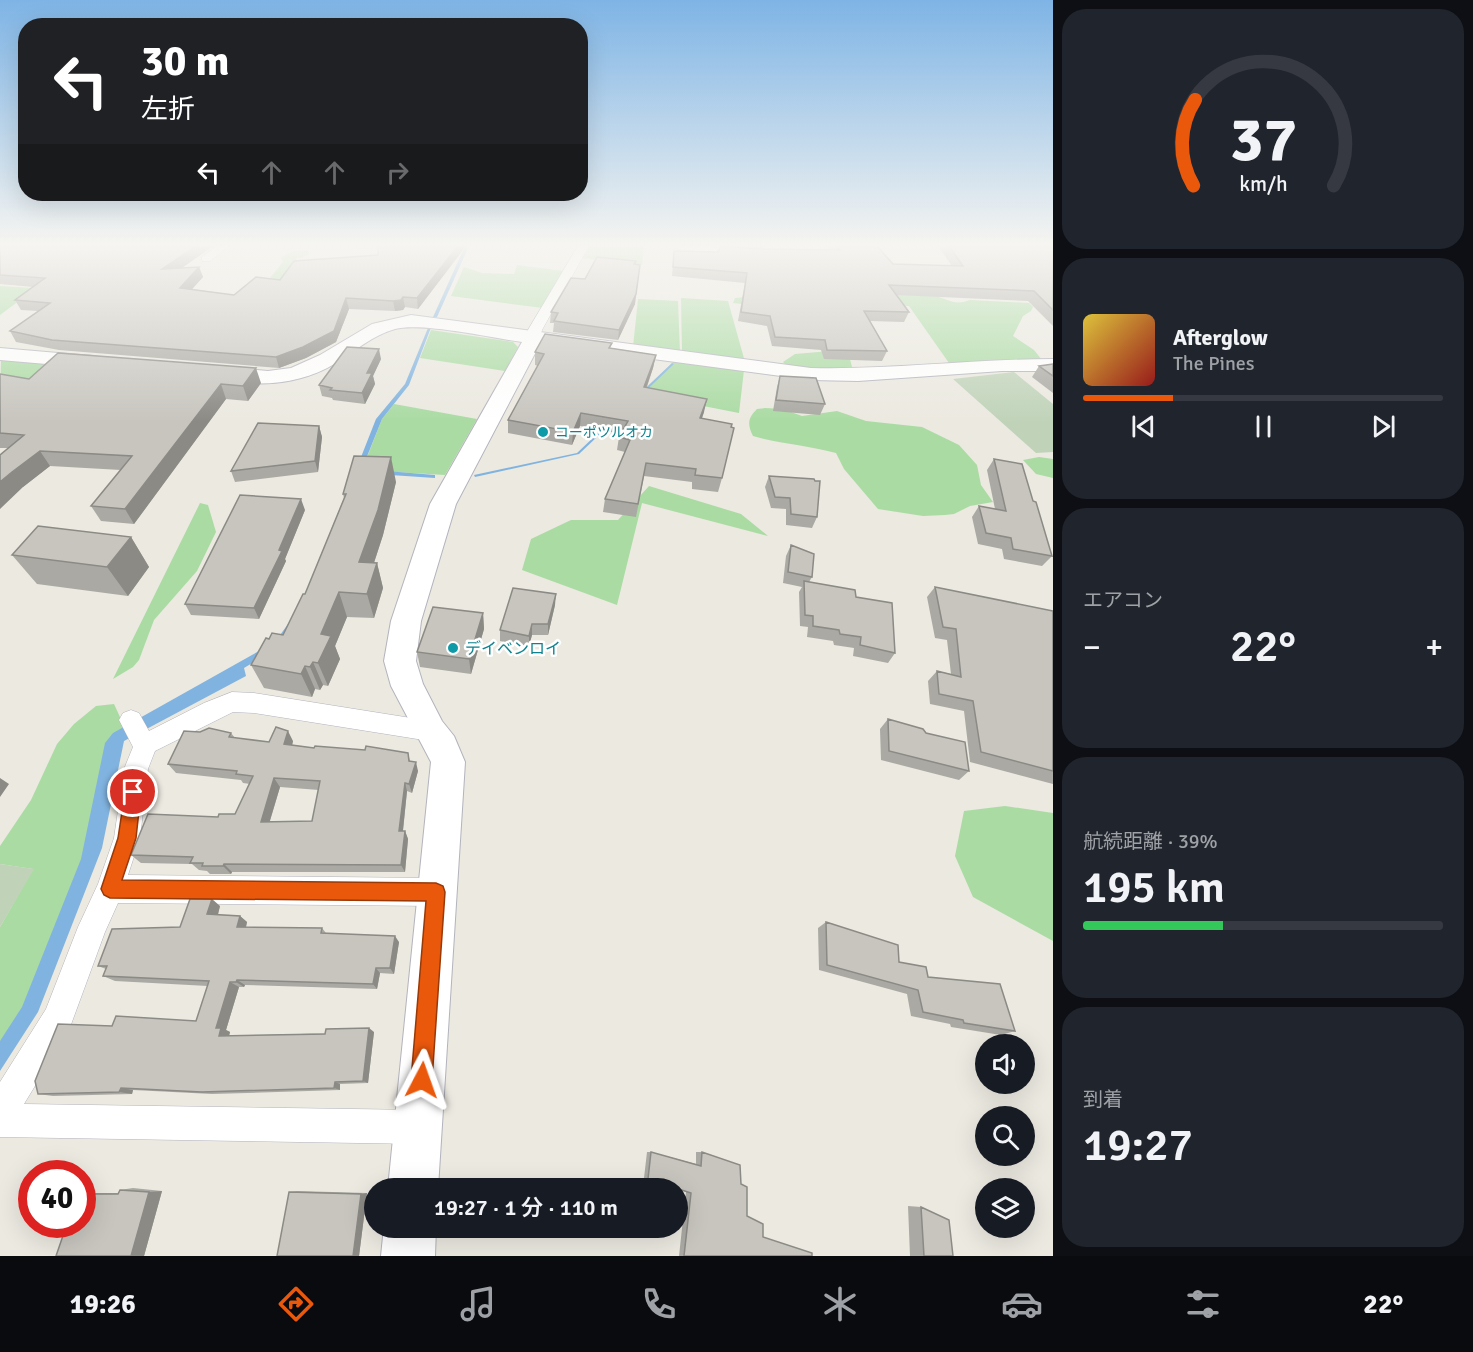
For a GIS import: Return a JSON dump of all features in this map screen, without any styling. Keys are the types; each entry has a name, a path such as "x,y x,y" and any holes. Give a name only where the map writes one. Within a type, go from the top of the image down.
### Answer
{"street":[{"path":"414,1178 448,762 442,747 430,732 407,687 400,661 406,621 443,504 534,338 535,330 550,305"},
{"path":"198,371 272,377 296,373 320,364 382,325 397,322 428,322 811,374 858,375 1002,365 1053,365"},
{"path":"0,354 117,364"},
{"path":"0,1112 58,1019 92,927 110,889 127,838 139,734 232,702 254,703 430,732"},
{"path":"110,889 436,892"},
{"path":"0,1120 418,1127"},
{"path":"408,1256 409,1238"}],"green space":[{"path":"0,305 14,305 0,315"},
{"path":"517,305 545,305 543,308"},
{"path":"637,305 678,305 680,353 633,347"},
{"path":"681,305 729,305 745,362 682,353"},
{"path":"747,305 759,305 850,359 853,371 788,367 783,362 795,354 830,351"},
{"path":"870,305 1031,305 1033,307 1031,311 1023,316 1013,336 1034,350 1042,360 949,363 909,306"},
{"path":"431,330 513,342 518,347 505,371 420,358"},
{"path":"1,360 44,363 40,374 0,399"},
{"path":"674,361 744,370 739,413 642,394"},
{"path":"1014,372 1053,404 1053,452 1036,453 953,379"},
{"path":"394,404 477,419 445,475 362,470 382,419"},
{"path":"757,409 783,409 802,416 837,411 866,421 922,427 959,445 977,465 981,485 993,502 970,506 954,514 945,515 923,516 878,509 844,469 836,453 753,436 749,425 750,418"},
{"path":"1039,457 1053,459 1053,478 1036,474 1023,460"},
{"path":"649,486 741,514 768,536 642,503 617,605 522,570 531,539 571,520 618,520"},
{"path":"200,503 208,505 216,532 197,571 154,620 139,660 133,667 113,679"},
{"path":"114,704 125,728 83,857 22,1009 0,1042 0,927 33,869 0,864 0,846 31,800 57,744 74,724 96,706"},
{"path":"1005,806 1053,813 1053,941 973,897 955,856 964,811"},
{"path":"0,864 34,869 0,927"}],"water":[{"path":"435,317 409,385 382,419 362,469 435,475 435,478 361,473 307,611 281,646 244,668 246,676 124,741 102,848 38,1012 0,1071 0,1041 22,1007 81,859 105,743 113,733 275,642 304,602 376,419 405,384 428,328"},
{"path":"672,363 674,364 579,454 475,477 474,475 577,453"}],"building":[{"path":"48,305 344,305 334,331 303,347 276,357 52,340 10,331"},
{"path":"555,305 631,305 619,330 554,321 558,313 551,312"},
{"path":"742,305 904,305 909,312 864,311 887,351 827,350 825,340 775,337 770,316 741,312"},
{"path":"545,334 612,343 609,348 656,355 644,387 707,399 700,418 732,424 731,427 734,428 722,478 695,475 696,469 646,463 638,504 605,499 630,440 619,437 628,421 581,413 573,432 508,420 544,354 535,352"},
{"path":"347,347 379,349 367,373 372,373 362,393 330,390 332,388 319,385"},
{"path":"58,353 256,368 243,386 221,384 125,509 91,506 132,456 40,451 0,482 0,455 24,435 0,433 0,374 29,379"},
{"path":"1053,364 1053,376 1039,366"},
{"path":"780,376 816,378 825,404 776,400"},
{"path":"258,423 319,426 315,461 231,471"},
{"path":"354,456 391,457 378,510 359,562 377,563 367,594 339,592 321,634 331,636 318,663 313,662 310,667 305,666 301,674 251,665 266,638 269,639 272,633 283,635 305,594 346,494 343,494"},
{"path":"994,459 1022,464 1052,556 1013,549 1011,538 986,533 979,506 1006,511"},
{"path":"769,476 820,481 817,517 791,514 790,498 775,497"},
{"path":"240,495 301,499 279,550 282,551 254,608 185,604"},
{"path":"38,526 131,537 107,567 12,555"},
{"path":"791,545 814,554 812,577 788,572"},
{"path":"804,581 855,590 856,597 892,603 895,653 860,645 861,637 840,634 839,630 813,626 813,616 805,615"},
{"path":"935,587 1053,611 1053,771 981,752 973,701 939,694 937,671 961,677 956,629 943,627"},
{"path":"513,588 556,594 548,624 532,624 529,636 500,630"},
{"path":"433,607 483,613 469,659 417,652"},
{"path":"888,719 923,729 926,733 965,742 969,771 889,751"},
{"path":"276,727 288,731 284,744 365,750 366,746 408,753 409,761 416,762 409,784 405,783 399,831 405,831 401,865 224,864 223,866 202,866 203,863 190,863 193,857 131,855 148,814 218,817 219,814 235,814 253,776 236,774 237,771 168,764 184,731 200,732 209,728 231,733 229,737 269,742","holes":["274,778 320,781 312,821 261,822"]},
{"path":"190,899 212,899 207,914 240,916 237,927 322,928 321,933 395,936 390,968 376,968 373,984 237,980 230,982 216,1028 221,1028 219,1036 325,1034 326,1029 369,1028 363,1081 335,1082 334,1088 202,1092 121,1088 119,1092 38,1094 35,1081 58,1024 112,1026 116,1016 196,1021 209,981 103,976 107,966 98,966 112,929 180,927"},
{"path":"826,922 898,945 899,962 926,967 928,977 1000,984 1015,1031 964,1023 963,1020 923,1012 918,990 827,965"},
{"path":"651,1152 701,1166 702,1152 740,1165 741,1184 747,1187 747,1216 763,1224 763,1237 812,1253 812,1256 684,1256 686,1238 688,1238 691,1193 688,1192 688,1178 648,1178"},
{"path":"120,1190 149,1192 131,1256 56,1256 62,1238 96,1238 96,1194 118,1194"},
{"path":"289,1192 361,1194 353,1256 277,1256"},
{"path":"921,1207 949,1220 953,1256 924,1256"}],"waterway":[{"path":"435,317 441,305"}],"place":[{"name":"コーポツルオカ","path":"543,432"},
{"name":"デイベンロイ","path":"453,648"}],"route":[{"path":"133,792 127,838 110,889 436,892 422,1080"}]}
